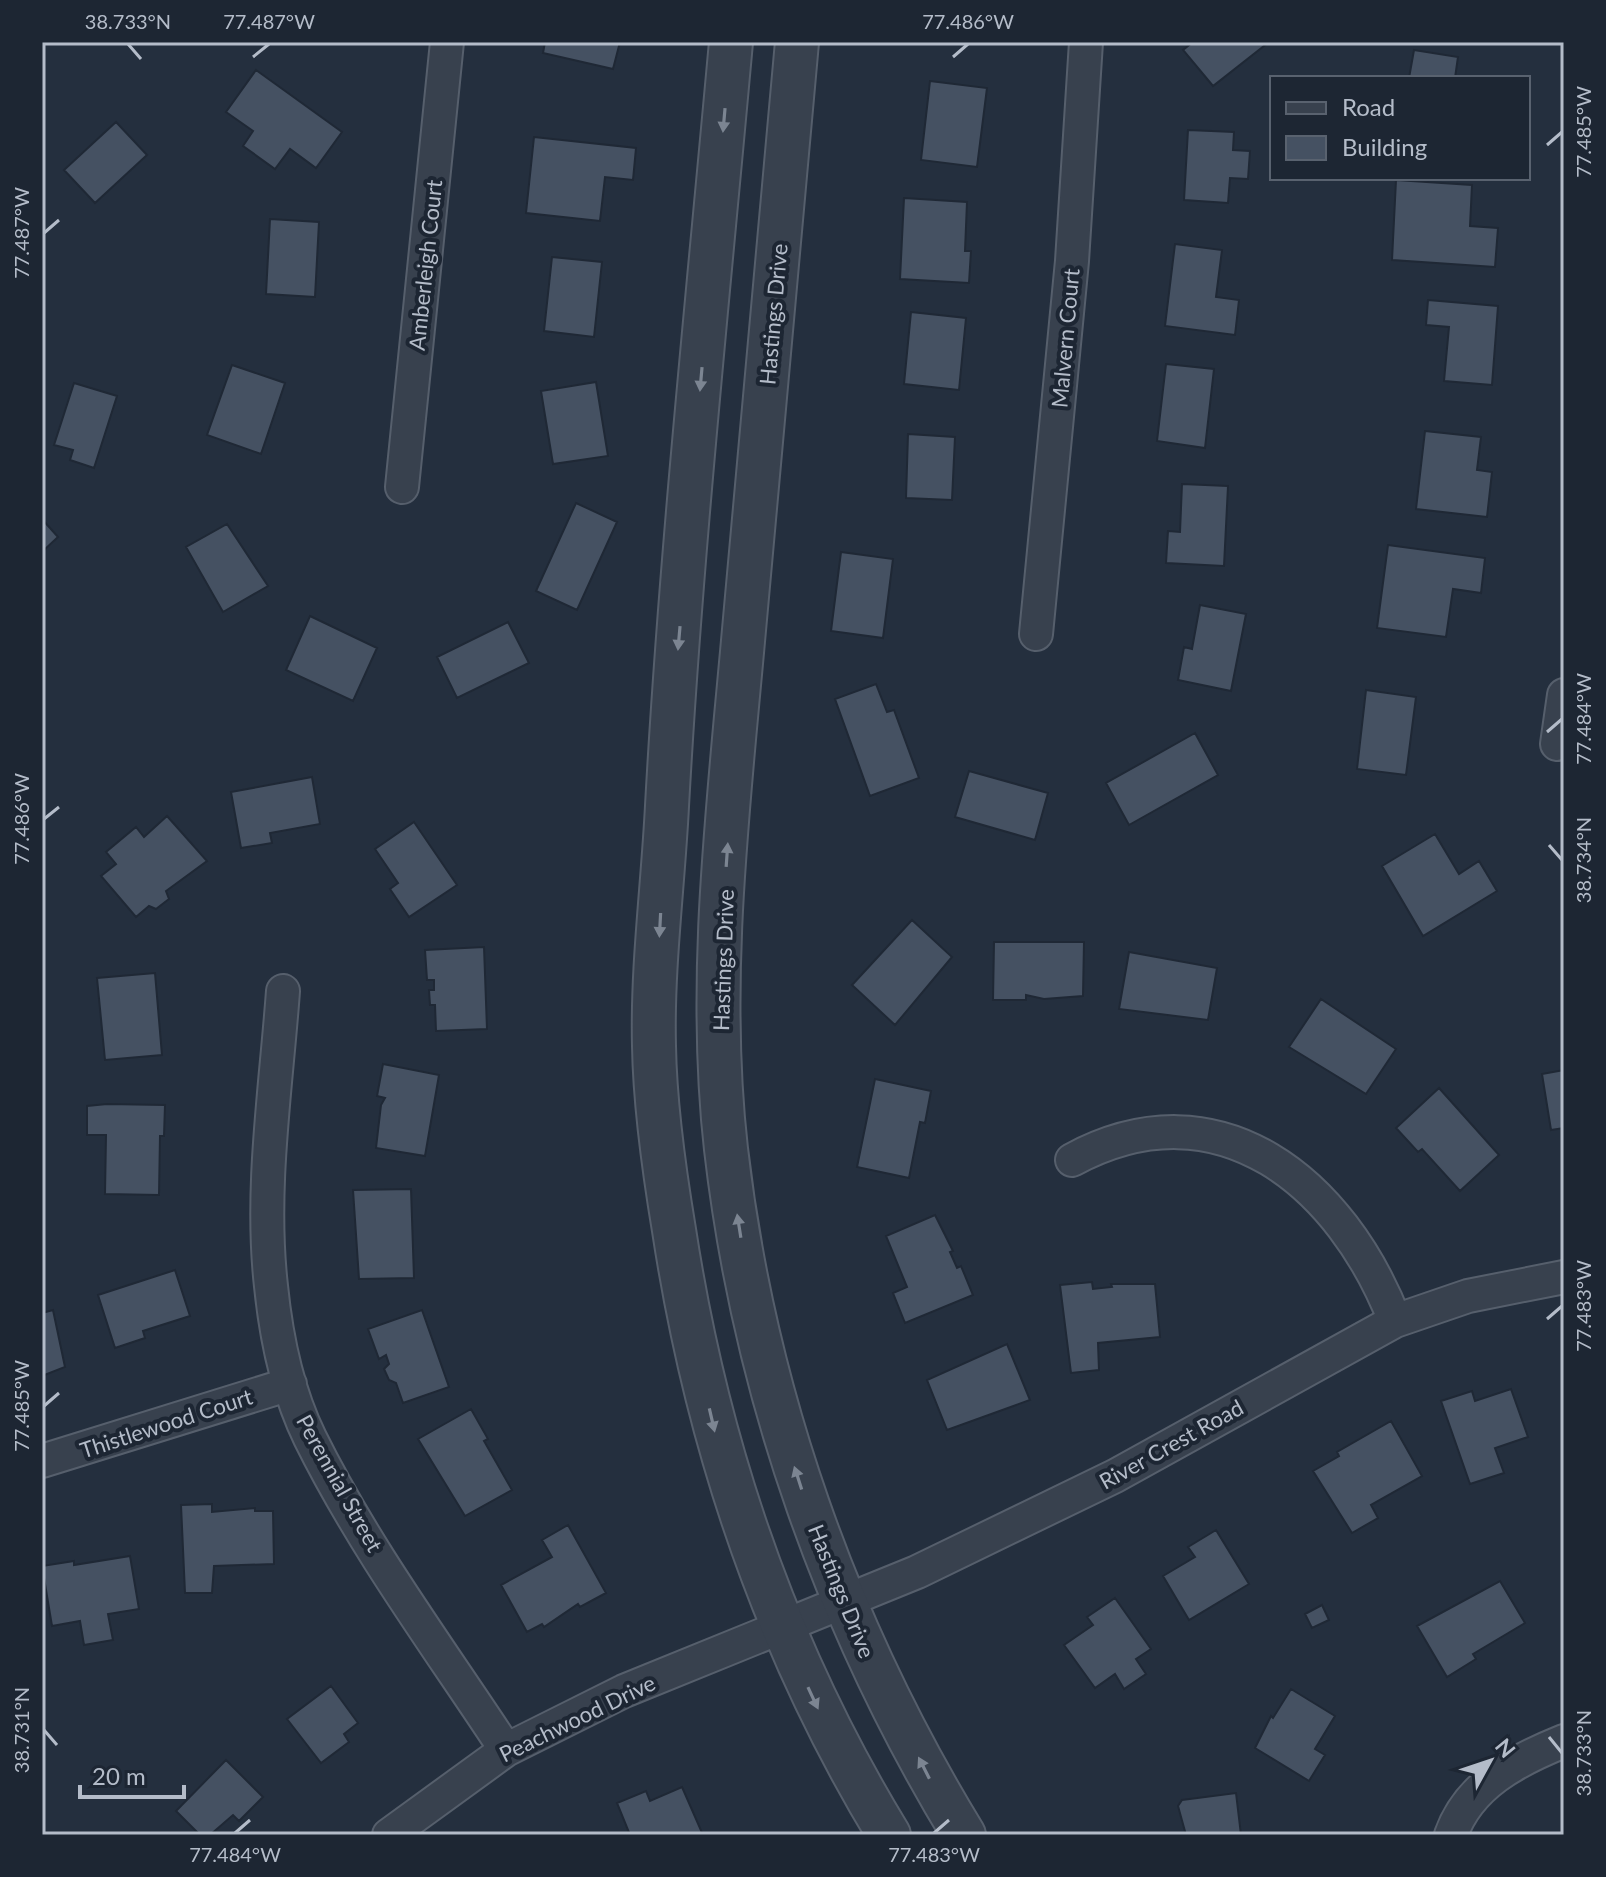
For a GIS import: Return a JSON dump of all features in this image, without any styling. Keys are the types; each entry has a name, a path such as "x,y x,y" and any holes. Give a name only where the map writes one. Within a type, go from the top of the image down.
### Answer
{"street":[{"name":"Amberleigh Court","path":"402,487 447,42"},
{"path":"731,42 672,714 654,1045 665,1171 686,1308 717,1440 749,1545 780,1627 827,1728 889,1835"},
{"name":"Hastings Drive","path":"797,42 736,721 720,940 720,1032 726,1148 745,1267 768,1370 799,1484 845,1602 921,1760 964,1835"},
{"name":"Malvern Court","path":"1036,634 1072,261 1086,42"},
{"path":"1557,744 1564,695"},
{"name":"Perennial Street","path":"283,991 267,1223 271,1288 290,1384 309,1436 342,1494 506,1750"},
{"path":"1072,1160 1106,1141 1143,1132 1181,1130 1218,1136 1253,1151 1300,1181 1335,1214 1378,1277 1395,1321"},
{"name":"River Crest Road","path":"780,1627 917,1572 1115,1476 1395,1321 1468,1296 1564,1277"},
{"name":"Thistlewood Court","path":"42,1461 290,1384"},
{"name":"Peachwood Drive","path":"389,1835 506,1750 624,1691 780,1627"},
{"path":"1451,1835 1463,1809 1503,1770 1564,1741"}],"building":[{"path":"545,42 620,42 613,69 543,53"},
{"path":"1193,42 1269,42 1213,86 1183,50"},
{"path":"1414,50 1458,57 1455,76 1409,76"},
{"path":"256,70 342,132 316,168 290,149 275,169 243,146 253,131 226,112"},
{"path":"930,81 987,88 977,167 921,160"},
{"path":"116,122 147,155 95,203 64,170"},
{"path":"1188,130 1234,132 1233,150 1250,151 1248,179 1230,178 1228,203 1184,200"},
{"path":"534,137 636,148 633,180 605,177 600,221 526,213"},
{"path":"1396,180 1472,185 1470,226 1498,228 1495,267 1392,260"},
{"path":"904,198 967,202 965,251 971,251 969,283 900,279"},
{"path":"270,219 319,222 315,297 266,294"},
{"path":"1175,244 1222,250 1216,297 1239,300 1235,335 1165,326"},
{"path":"552,257 602,262 594,337 544,331"},
{"path":"1428,300 1498,306 1492,385 1444,381 1449,327 1426,325"},
{"path":"911,312 966,318 959,390 904,384"},
{"path":"1166,364 1214,369 1205,448 1157,441"},
{"path":"232,365 285,383 261,454 207,435"},
{"path":"596,382 608,456 553,464 541,391"},
{"path":"74,383 117,396 94,468 70,460 73,450 54,445"},
{"path":"1425,431 1481,437 1477,470 1492,472 1487,517 1416,509"},
{"path":"908,434 955,437 952,500 906,498"},
{"path":"1182,484 1228,486 1224,566 1166,563 1168,531 1180,532"},
{"path":"576,503 617,522 577,610 536,591"},
{"path":"42,519 58,537 42,552"},
{"path":"227,524 268,586 223,612 186,547"},
{"path":"1388,545 1485,558 1481,593 1453,589 1446,637 1377,628"},
{"path":"841,552 893,559 883,638 831,631"},
{"path":"1200,605 1246,614 1231,691 1178,680 1184,647 1192,649"},
{"path":"310,616 377,648 353,701 286,670"},
{"path":"508,622 529,663 457,698 437,657"},
{"path":"876,684 887,712 894,710 919,778 870,796 835,699"},
{"path":"1366,690 1416,697 1406,775 1357,769"},
{"path":"1195,733 1218,775 1129,825 1106,783"},
{"path":"969,771 1048,793 1035,840 955,817"},
{"path":"312,777 320,824 270,833 272,843 241,848 231,792"},
{"path":"167,816 207,861 166,891 169,899 156,909 149,906 136,917 101,876 116,864 106,852 136,827 144,837"},
{"path":"414,822 457,885 409,917 390,889 398,883 375,849"},
{"path":"1435,834 1459,874 1479,861 1497,891 1423,936 1382,866"},
{"path":"912,920 952,957 895,1025 852,985"},
{"path":"994,942 1084,942 1083,996 1044,999 1026,995 1026,1000 993,1000"},
{"path":"484,947 487,1029 436,1031 435,1005 430,1005 429,990 434,990 434,980 427,980 425,950"},
{"path":"1129,952 1217,968 1208,1020 1119,1009"},
{"path":"155,973 162,1055 105,1060 97,978"},
{"path":"1321,999 1396,1049 1366,1094 1289,1047"},
{"path":"383,1064 439,1075 425,1156 376,1148 381,1105 385,1098 377,1096"},
{"path":"1564,1070 1564,1128 1551,1130 1542,1074"},
{"path":"875,1079 931,1091 925,1123 920,1122 909,1178 857,1167"},
{"path":"1439,1088 1499,1155 1460,1191 1422,1149 1418,1152 1396,1128"},
{"path":"165,1105 164,1136 160,1136 159,1195 105,1194 106,1135 87,1135 87,1106"},
{"path":"411,1189 414,1278 359,1279 353,1190"},
{"path":"935,1215 953,1251 950,1252 957,1268 961,1266 973,1295 905,1323 893,1293 907,1287 886,1236"},
{"path":"175,1270 190,1316 143,1331 145,1338 115,1348 98,1295"},
{"path":"1092,1282 1093,1289 1112,1287 1111,1284 1155,1284 1160,1337 1098,1343 1099,1370 1071,1373 1060,1285"},
{"path":"53,1310 65,1367 42,1376 42,1313"},
{"path":"422,1310 449,1387 403,1403 396,1383 389,1380 384,1369 389,1364 386,1355 379,1359 368,1329"},
{"path":"1007,1344 1030,1400 947,1430 927,1380"},
{"path":"1511,1389 1528,1437 1495,1448 1504,1473 1470,1484 1441,1401 1472,1391 1475,1401"},
{"path":"471,1409 488,1439 484,1441 512,1490 465,1516 418,1439"},
{"path":"1391,1421 1422,1476 1371,1505 1378,1518 1352,1533 1313,1471 1339,1456 1337,1452"},
{"path":"212,1504 212,1512 255,1508 255,1511 273,1511 274,1564 214,1566 212,1593 185,1593 181,1505"},
{"path":"568,1525 606,1593 580,1607 578,1604 544,1627 542,1624 527,1632 501,1585 552,1557 542,1540"},
{"path":"1216,1530 1249,1584 1189,1620 1163,1576 1195,1557 1188,1547"},
{"path":"130,1556 139,1609 108,1614 113,1640 84,1645 80,1621 52,1626 42,1566 74,1561 74,1565"},
{"path":"1500,1581 1525,1623 1473,1654 1476,1659 1447,1677 1417,1626"},
{"path":"1115,1598 1151,1649 1136,1659 1146,1674 1124,1689 1115,1674 1095,1688 1064,1645 1093,1625 1087,1617"},
{"path":"1322,1605 1329,1620 1312,1628 1305,1614"},
{"path":"331,1686 358,1723 344,1734 349,1742 321,1763 287,1719"},
{"path":"1291,1689 1335,1716 1315,1749 1325,1755 1309,1781 1255,1748 1271,1716 1273,1718"},
{"path":"226,1760 263,1797 239,1821 233,1815 210,1835 200,1835 176,1811"},
{"path":"682,1787 703,1835 630,1835 617,1803 646,1791 650,1801"},
{"path":"1236,1793 1241,1835 1186,1835 1178,1806 1182,1800"}]}
